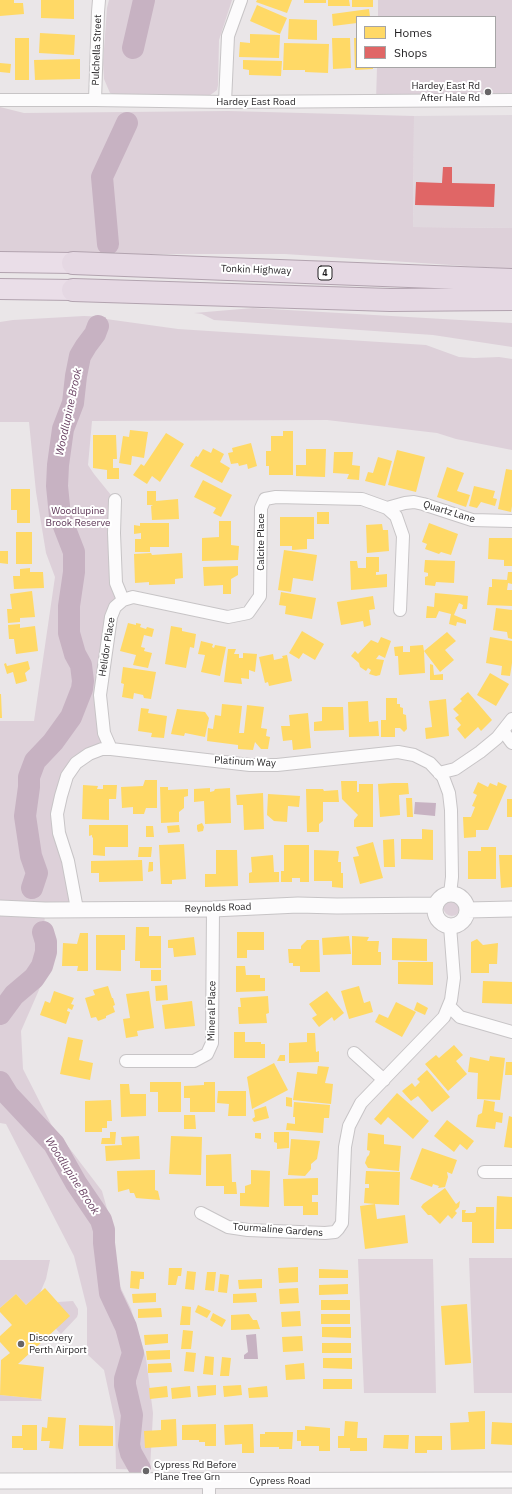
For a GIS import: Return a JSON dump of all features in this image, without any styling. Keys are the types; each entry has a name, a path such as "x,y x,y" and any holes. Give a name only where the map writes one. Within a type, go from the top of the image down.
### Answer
{"highway":[{"name":"Tonkin Highway","path":"0,262 73,263 512,280"},
{"path":"5,291 72,290 390,300 512,299"},
{"path":"390,300 512,311"}],"street":[{"name":"Pulchella Street","path":"95,100 99,0"},
{"path":"225,102 228,36 241,0"},
{"name":"Hardey East Road","path":"0,100 225,102 512,100"},
{"name":"Calcite Place","path":"123,600 133,597 228,617 248,614 260,596 261,508 265,499 276,497 362,499 387,508"},
{"path":"115,500 114,533 116,583 123,600"},
{"name":"Quartz Lane","path":"387,508 414,502 472,520 512,521"},
{"path":"387,508 396,516 403,536 400,610"},
{"name":"Helidor Place","path":"111,749 104,733 100,695 111,616 115,607 123,600"},
{"path":"439,773 455,769 480,752 497,738 512,720"},
{"path":"503,731 512,743"},
{"name":"Platinum Way","path":"76,909 68,861 59,833 57,820 60,796 67,776 76,763 89,754 111,749 250,765 277,765 398,752 414,755 430,763 442,776 449,792 451,810 452,877 450,894"},
{"path":"450,894 455,895 463,900 467,910 464,920 455,926 441,923 436,915 436,905 441,898 450,894"},
{"name":"Reynolds Road","path":"0,908 45,910 213,909 298,905 436,905"},
{"name":"Mineral Place","path":"126,1060 194,1061 206,1054 210,1049 212,1043 213,909"},
{"path":"467,910 512,909"},
{"name":"Tourmaline Gardens","path":"201,1213 228,1227 248,1230 326,1233 335,1232 342,1223 345,1147 349,1126 361,1103 444,1017 452,1000 454,978 450,926"},
{"path":"449,1006 460,1017 512,1032"},
{"path":"354,1053 384,1080"},
{"path":"484,1172 512,1172"},
{"name":"Cypress Road","path":"0,1481 209,1488 512,1480"}],"shaded area":[{"path":"512,115 512,228 413,227 414,116"},
{"path":"415,802 436,803 435,816 414,814"},
{"path":"256,1334 258,1359 244,1359 244,1355 248,1352 246,1335"}],"green space":[{"path":"109,0 232,0 219,40 217,90 209,96 118,97 110,93 104,79 103,63 107,8"},
{"path":"378,0 512,0 512,100 376,101 377,68 496,68 496,16 378,16"},
{"path":"0,107 24,113 228,111 414,116 413,227 512,228 512,269 285,254 0,254"},
{"path":"253,308 512,323 512,347 433,335 214,320 202,314 194,313"},
{"name":"Woodlupine Brook Reserve","path":"84,316 106,317 106,319 178,329 426,345 459,357 499,357 512,359 512,450 456,439 437,433 327,420 92,421 88,465 115,500 123,600 115,607 100,695 102,749 76,763 57,814 77,909 45,910 42,983 21,1031 23,1069 51,1124 102,1191 115,1237 115,1276 131,1309 146,1358 153,1413 150,1470 116,1469 115,1421 104,1370 87,1354 87,1308 74,1256 6,1124 0,1123 0,721 34,721 55,577 46,553 36,492 29,422 0,422 0,322"},
{"path":"452,898 458,901 461,907 458,913 452,916 446,913 443,907 446,901"},
{"path":"469,1258 512,1258 512,1393 474,1393"},
{"path":"358,1259 433,1259 436,1393 364,1393"},
{"path":"0,1260 50,1260 46,1279 40,1293 26,1305 16,1294 0,1308"},
{"path":"73,1301 78,1309 77,1317 61,1334 56,1329 58,1302"},
{"path":"0,1395 41,1399 42,1401 0,1401"}],"building: Homes":[{"path":"0,0 14,0 14,3 23,3 24,14 0,16"},
{"path":"41,0 74,0 74,19 41,18"},
{"path":"257,0 292,0 287,13 256,2"},
{"path":"304,0 326,0 326,3 304,3"},
{"path":"328,0 349,0 350,6 328,6"},
{"path":"352,0 373,0 373,7 352,7"},
{"path":"257,5 287,18 280,34 250,21"},
{"path":"369,9 370,16 356,16 356,23 333,26 332,14"},
{"path":"289,19 317,20 317,40 288,39"},
{"path":"40,33 75,35 74,55 39,53"},
{"path":"250,34 280,35 279,58 239,57 240,42 250,43"},
{"path":"15,38 29,38 29,80 15,80"},
{"path":"332,38 350,38 351,68 333,69"},
{"path":"354,38 356,38 356,68 373,69 355,70"},
{"path":"284,43 329,44 328,73 305,72 305,70 283,70"},
{"path":"80,59 80,79 35,80 34,60"},
{"path":"243,60 282,61 281,76 249,75 249,70 243,69"},
{"path":"0,63 11,64 10,73 0,72"},
{"path":"130,430 148,432 144,458 132,456 131,465 119,463 123,436 129,437"},
{"path":"283,431 293,431 293,475 269,475 269,466 266,466 266,451 271,451 271,436 283,436"},
{"path":"166,433 184,444 160,482 152,476 147,484 133,475 141,464 144,466"},
{"path":"93,435 116,435 117,459 113,459 113,468 119,468 119,479 107,479 107,470 93,468"},
{"path":"251,443 257,466 248,469 247,464 239,466 238,463 231,464 228,453 233,452 232,448"},
{"path":"213,448 224,454 220,462 230,468 222,483 190,466 196,456 198,457 203,449 211,453"},
{"path":"306,449 326,449 325,477 296,476 296,465 306,465"},
{"path":"397,450 425,457 416,492 388,485"},
{"path":"334,452 353,452 352,465 360,466 359,480 347,479 349,474 333,473"},
{"path":"378,457 392,461 385,486 365,481 368,472 373,473"},
{"path":"447,467 464,473 457,491 470,495 466,507 437,497"},
{"path":"506,469 512,470 511,512 498,509"},
{"path":"203,480 232,495 221,517 213,513 216,508 194,497"},
{"path":"474,486 495,491 493,498 497,499 495,506 481,502 477,508 469,506"},
{"path":"11,489 30,489 30,523 17,523 17,510 11,510"},
{"path":"147,491 156,491 156,501 178,499 179,519 152,520 151,506 153,505 147,505"},
{"path":"317,512 329,512 329,524 317,524"},
{"path":"280,517 314,517 314,539 307,539 307,549 292,550 292,546 280,546"},
{"path":"219,521 231,521 231,545 239,546 238,560 202,561 202,538 219,537"},
{"path":"140,523 169,523 169,547 150,547 150,552 135,552 135,539 141,539 141,533 134,534 134,525 140,526"},
{"path":"429,523 458,534 451,555 441,552 439,554 425,549 427,544 422,542"},
{"path":"382,524 383,530 388,530 389,551 367,553 366,525"},
{"path":"16,532 32,532 32,564 16,564"},
{"path":"489,538 512,538 512,566 504,566 504,560 488,559"},
{"path":"284,550 317,555 313,581 293,578 291,592 278,590"},
{"path":"0,551 8,551 8,564 0,563"},
{"path":"151,553 152,555 182,553 183,578 175,579 175,584 149,585 149,582 135,583 134,554"},
{"path":"366,557 379,557 379,572 376,572 376,575 387,574 387,587 351,590 350,561 357,561 358,568 366,568"},
{"path":"425,560 455,561 454,583 436,582 435,586 425,585 425,577 428,576 428,573 424,572"},
{"path":"238,566 238,575 231,579 231,594 223,594 223,585 204,586 203,567"},
{"path":"30,568 30,572 43,572 44,588 14,589 13,576 20,576 20,569"},
{"path":"508,572 512,572 512,584 508,583 507,590 512,590 512,606 487,605 489,587 492,587 492,579 507,580"},
{"path":"32,591 35,617 20,618 20,622 8,623 7,609 12,609 10,594"},
{"path":"281,592 316,598 312,619 285,614 286,606 279,605"},
{"path":"435,593 468,596 467,609 462,609 463,605 459,603 454,615 466,620 466,624 457,622 456,626 449,624 451,614 439,611 436,618 426,618 427,606 434,607"},
{"path":"373,596 375,609 369,610 371,625 364,627 363,621 341,625 337,602"},
{"path":"496,608 512,610 512,639 508,638 507,632 493,630"},
{"path":"128,623 136,625 136,623 141,624 140,627 154,629 152,637 144,635 141,647 145,648 144,651 152,653 148,668 133,665 136,655 120,651"},
{"path":"20,624 20,628 35,626 38,651 16,654 14,639 9,639 8,625"},
{"path":"171,626 182,628 182,631 196,634 194,648 190,647 186,668 165,664"},
{"path":"302,631 324,644 315,660 303,653 299,659 289,653"},
{"path":"447,632 456,641 445,650 454,660 440,672 424,651"},
{"path":"381,637 391,641 385,658 379,655 376,659 384,660 380,675 376,676 369,674 371,670 368,668 366,671 360,667 359,663 351,656 355,651 358,654 371,640 378,643"},
{"path":"490,637 512,641 512,663 510,676 501,675 502,666 486,663"},
{"path":"201,641 213,644 212,647 214,648 215,645 226,647 220,676 201,672 205,655 198,654"},
{"path":"423,645 425,673 399,675 398,656 395,656 394,647 403,646 403,652 410,652 410,646"},
{"path":"228,649 236,649 234,654 239,654 239,658 243,658 243,653 257,654 255,672 249,670 249,679 241,678 242,684 224,682"},
{"path":"273,654 274,660 283,658 282,656 287,655 292,681 269,686 268,682 265,683 259,657"},
{"path":"28,661 30,669 25,673 27,681 16,684 13,672 7,674 4,664 6,663 7,666"},
{"path":"430,664 433,665 434,675 443,674 443,680 430,680"},
{"path":"123,667 156,672 151,699 144,698 143,695 134,693 133,699 122,697 124,684 121,683"},
{"path":"490,673 509,684 496,706 477,695"},
{"path":"468,692 492,720 481,731 478,727 465,739 457,729 461,725 455,718 459,715 453,709 462,701 460,699"},
{"path":"1,694 2,718 0,718"},
{"path":"386,698 397,698 397,704 400,704 400,707 403,708 403,714 406,715 407,729 404,732 400,728 395,728 395,737 381,737 381,720 386,720"},
{"path":"446,699 449,736 426,739 425,728 432,727 429,701"},
{"path":"368,701 369,722 378,721 379,736 349,737 348,702"},
{"path":"222,704 242,706 239,733 244,733 247,705 264,707 261,728 267,729 266,736 270,737 268,749 261,749 255,742 253,750 238,749 238,745 207,741 208,728 213,729 215,715 221,716"},
{"path":"322,707 343,707 344,730 314,731 314,722 322,721"},
{"path":"141,708 149,709 148,713 167,716 164,738 151,737 152,733 138,731"},
{"path":"177,709 205,712 209,718 205,737 185,733 184,736 171,734"},
{"path":"308,713 311,748 293,750 292,740 283,741 281,726 290,726 289,715"},
{"path":"145,780 157,780 157,808 146,808 144,814 133,814 133,807 122,808 121,787 143,786"},
{"path":"341,781 357,781 357,792 359,792 359,784 373,784 373,827 354,827 354,820 358,815 342,799"},
{"path":"478,782 488,787 490,783 497,786 498,782 507,786 488,830 476,830 476,837 464,838 463,817 471,817 475,807 472,806 477,795 473,793"},
{"path":"408,783 409,794 399,795 400,815 380,817 378,784"},
{"path":"83,785 98,786 97,789 103,789 103,785 117,785 116,799 109,799 109,820 82,819"},
{"path":"160,787 168,787 168,790 188,789 188,796 184,797 184,808 179,812 179,822 161,823"},
{"path":"210,788 210,792 214,791 215,789 230,788 231,823 205,824 204,801 194,802 194,789"},
{"path":"306,789 323,789 324,791 338,790 339,802 323,802 323,821 319,824 319,832 307,832"},
{"path":"263,793 264,829 244,830 243,805 237,805 236,795"},
{"path":"268,794 300,796 299,807 288,806 287,822 274,821 267,815"},
{"path":"406,798 412,798 413,817 407,817"},
{"path":"507,799 512,799 512,817 507,817"},
{"path":"202,823 204,827 203,831 198,832 197,825"},
{"path":"89,825 128,825 128,847 105,847 105,856 93,855 93,838 92,835 89,836"},
{"path":"179,825 180,832 168,833 167,826"},
{"path":"146,826 153,826 154,837 146,837"},
{"path":"422,829 433,830 433,860 401,859 401,839 422,839"},
{"path":"394,839 395,867 384,867 383,840"},
{"path":"373,842 383,878 360,884 353,857 359,856 356,847"},
{"path":"184,844 186,879 172,880 172,884 161,884 159,845"},
{"path":"284,845 309,845 309,882 300,882 300,878 292,878 292,882 281,882 281,871 284,871"},
{"path":"139,847 152,847 151,857 138,857"},
{"path":"481,847 496,847 496,879 468,879 468,851 481,851"},
{"path":"216,850 237,850 238,886 205,887 205,874 216,874"},
{"path":"314,850 339,851 338,862 341,862 343,888 332,887 332,881 314,881"},
{"path":"273,855 274,872 279,872 279,882 249,883 249,873 252,872 251,857"},
{"path":"499,855 512,855 512,887 501,888"},
{"path":"142,860 143,881 99,882 99,873 91,873 91,861"},
{"path":"149,862 153,862 153,871 148,872"},
{"path":"136,927 149,927 149,936 161,936 161,968 140,968 140,961 135,961"},
{"path":"237,932 264,932 264,950 247,950 247,958 237,958"},
{"path":"80,933 88,933 88,971 77,971 78,966 62,966 63,943 77,944"},
{"path":"96,935 125,935 125,950 121,950 121,971 96,970"},
{"path":"349,936 351,954 323,955 322,938"},
{"path":"352,936 369,937 367,941 379,941 378,952 381,952 381,965 352,965"},
{"path":"194,937 196,955 174,957 173,948 168,948 168,940"},
{"path":"392,938 427,939 427,961 392,960"},
{"path":"477,939 483,945 498,943 497,964 489,964 489,973 471,973 471,942"},
{"path":"307,940 319,940 320,972 300,972 300,966 293,966 293,963 289,963 288,949 301,949 301,946"},
{"path":"398,962 433,962 433,985 398,984"},
{"path":"236,966 245,966 246,975 260,975 260,978 265,978 265,991 236,992"},
{"path":"151,970 161,970 161,981 151,981"},
{"path":"483,981 512,982 512,1004 482,1003"},
{"path":"167,985 168,1000 156,1001 155,986"},
{"path":"108,986 115,1005 113,1006 115,1012 98,1021 96,1017 91,1018 85,998 95,995 93,990"},
{"path":"359,986 364,1003 370,1001 373,1012 349,1019 341,991"},
{"path":"54,991 74,998 71,1004 74,1005 72,1010 68,1008 67,1011 70,1012 66,1024 40,1015 45,1001 50,1003"},
{"path":"149,991 154,1028 137,1031 138,1036 126,1038 123,1019 130,1018 126,994"},
{"path":"327,991 344,1013 334,1021 332,1017 319,1027 312,1018 317,1015 309,1004"},
{"path":"268,996 269,1013 266,1014 267,1023 239,1024 238,1007 241,1007 240,998"},
{"path":"192,1001 195,1026 165,1029 162,1005"},
{"path":"396,1002 416,1012 402,1037 375,1022 379,1014 388,1018"},
{"path":"417,1002 428,1008 425,1015 414,1010"},
{"path":"234,1032 245,1032 245,1042 261,1042 261,1044 265,1044 265,1058 234,1058"},
{"path":"307,1033 315,1033 316,1052 319,1051 319,1062 289,1063 289,1043 307,1042"},
{"path":"68,1037 83,1040 79,1060 93,1063 90,1080 60,1074"},
{"path":"454,1045 463,1055 456,1061 467,1074 448,1091 425,1064 436,1055 439,1058"},
{"path":"280,1055 285,1055 285,1061 277,1061"},
{"path":"490,1056 505,1058 500,1100 477,1099 478,1073 468,1072 470,1057 489,1061"},
{"path":"506,1062 512,1062 512,1075 505,1075"},
{"path":"274,1063 288,1090 252,1109 247,1077"},
{"path":"318,1066 329,1067 325,1083 333,1084 331,1104 293,1100 297,1072 317,1074"},
{"path":"427,1070 450,1097 432,1112 418,1096 411,1101 402,1091 412,1083 415,1087 420,1082 417,1079"},
{"path":"150,1082 181,1082 181,1112 158,1112 158,1092 150,1092"},
{"path":"204,1082 215,1082 215,1112 190,1112 190,1098 184,1098 184,1086 204,1085"},
{"path":"120,1084 129,1084 130,1094 146,1094 146,1116 121,1117"},
{"path":"218,1091 246,1091 246,1116 228,1116 229,1104 217,1103"},
{"path":"397,1093 429,1121 413,1139 388,1117 381,1125 374,1119"},
{"path":"286,1097 292,1098 292,1107 286,1106"},
{"path":"111,1100 112,1121 107,1121 107,1128 102,1128 102,1132 85,1132 85,1101"},
{"path":"484,1100 495,1102 494,1111 503,1113 502,1123 496,1122 495,1129 476,1127 478,1115 482,1113"},
{"path":"294,1102 330,1105 329,1118 324,1118 323,1133 286,1130 287,1123 295,1124 295,1117 293,1117"},
{"path":"266,1106 269,1118 254,1122 252,1119 255,1117 254,1110"},
{"path":"184,1115 195,1115 196,1129 184,1129"},
{"path":"509,1116 512,1117 512,1148 504,1147"},
{"path":"447,1120 474,1141 467,1150 460,1144 454,1152 434,1136"},
{"path":"110,1132 116,1132 115,1144 101,1144 102,1138 110,1138"},
{"path":"274,1132 289,1132 289,1148 277,1149 277,1143 274,1142"},
{"path":"255,1133 261,1133 261,1139 255,1138"},
{"path":"368,1133 384,1135 384,1144 401,1146 399,1171 368,1168 365,1163 370,1151 367,1150"},
{"path":"139,1136 140,1159 106,1161 105,1146 122,1145 121,1137"},
{"path":"171,1136 202,1137 201,1175 169,1174"},
{"path":"291,1139 320,1141 317,1159 311,1164 311,1169 305,1176 288,1175"},
{"path":"422,1148 457,1160 452,1174 447,1172 448,1177 445,1187 438,1188 439,1186 433,1184 432,1187 410,1179"},
{"path":"231,1154 232,1182 236,1182 237,1194 224,1194 224,1186 206,1186 206,1155"},
{"path":"155,1170 155,1190 158,1191 160,1200 136,1198 134,1193 130,1193 129,1189 118,1192 117,1171"},
{"path":"251,1170 270,1171 269,1207 240,1206 240,1193 245,1193 245,1186 251,1184"},
{"path":"366,1171 400,1172 399,1205 364,1203 365,1188 369,1188 369,1184 365,1184"},
{"path":"318,1178 318,1195 312,1195 312,1202 318,1202 318,1215 303,1215 303,1206 284,1206 283,1179"},
{"path":"445,1188 456,1204 460,1201 459,1207 455,1211 457,1213 452,1219 448,1215 440,1224 431,1215 428,1215 421,1207"},
{"path":"497,1196 512,1197 512,1229 496,1229"},
{"path":"375,1204 377,1219 405,1215 408,1243 365,1249 360,1206"},
{"path":"476,1207 494,1207 494,1243 472,1243 472,1222 462,1222 462,1210 466,1210 465,1213 474,1213 476,1212"},
{"path":"298,1267 298,1282 279,1283 278,1268"},
{"path":"169,1268 182,1268 181,1276 178,1276 176,1285 168,1285"},
{"path":"319,1269 348,1270 348,1278 319,1278"},
{"path":"131,1271 144,1272 144,1279 140,1279 139,1289 130,1288"},
{"path":"187,1271 196,1272 194,1290 185,1289"},
{"path":"207,1272 216,1272 214,1291 205,1290"},
{"path":"220,1274 229,1275 227,1293 218,1292"},
{"path":"262,1279 262,1288 239,1289 238,1280"},
{"path":"348,1284 348,1294 319,1295 319,1285"},
{"name":"Discovery Perth Airport","path":"45,1288 70,1316 18,1364 44,1367 41,1399 0,1395 1,1360 10,1353 0,1342 0,1336 12,1325 0,1312 0,1308 16,1294 26,1305"},
{"path":"298,1288 299,1303 280,1304 279,1289"},
{"path":"156,1293 156,1302 133,1303 132,1294"},
{"path":"256,1293 257,1302 233,1303 233,1294"},
{"path":"321,1300 350,1300 350,1310 321,1310"},
{"path":"467,1304 471,1363 445,1365 441,1306"},
{"path":"198,1305 211,1311 207,1318 195,1312"},
{"path":"182,1306 191,1307 190,1325 180,1325"},
{"path":"161,1308 162,1317 138,1318 138,1309"},
{"path":"300,1311 301,1326 282,1327 281,1312"},
{"path":"213,1313 226,1320 222,1327 210,1320"},
{"path":"249,1314 253,1320 257,1320 260,1329 231,1330 231,1315"},
{"path":"321,1314 350,1314 350,1324 321,1324"},
{"path":"322,1327 351,1327 351,1338 322,1337"},
{"path":"183,1330 193,1331 191,1349 181,1349"},
{"path":"168,1334 168,1343 145,1345 144,1335"},
{"path":"302,1336 303,1351 283,1352 282,1337"},
{"path":"322,1343 351,1343 351,1353 322,1353"},
{"path":"170,1350 170,1359 147,1360 146,1351"},
{"path":"186,1352 196,1353 194,1372 184,1371"},
{"path":"205,1356 214,1357 213,1375 203,1374"},
{"path":"222,1357 231,1358 229,1376 220,1376"},
{"path":"323,1358 352,1358 352,1369 323,1368"},
{"path":"171,1363 172,1372 148,1373 148,1364"},
{"path":"304,1363 305,1379 286,1380 285,1365"},
{"path":"323,1379 352,1379 352,1389 323,1389"},
{"path":"216,1385 216,1395 198,1397 197,1386"},
{"path":"241,1385 242,1395 224,1397 223,1386"},
{"path":"167,1386 168,1397 150,1399 149,1388"},
{"path":"190,1386 191,1397 172,1399 171,1388"},
{"path":"267,1386 268,1397 249,1398 248,1388"},
{"path":"485,1411 485,1449 451,1450 450,1423 469,1422 468,1412"},
{"path":"48,1417 66,1418 63,1449 49,1448 50,1441 41,1441 42,1427 47,1428"},
{"path":"176,1419 177,1446 145,1448 144,1431 161,1430 161,1420"},
{"path":"345,1421 358,1422 357,1438 367,1438 367,1451 350,1451 350,1448 338,1448 338,1436 344,1436"},
{"path":"492,1422 512,1423 512,1445 491,1444"},
{"path":"216,1424 216,1446 205,1446 205,1442 199,1442 199,1440 182,1440 182,1425"},
{"path":"253,1424 254,1453 242,1453 242,1444 225,1445 224,1425"},
{"path":"22,1425 37,1425 37,1450 12,1448 12,1436 22,1436"},
{"path":"79,1425 113,1426 113,1446 79,1446"},
{"path":"305,1426 330,1428 330,1451 319,1451 319,1446 301,1446 301,1441 297,1441 297,1430 305,1430"},
{"path":"265,1432 293,1432 292,1449 260,1447 260,1434 265,1434"},
{"path":"384,1435 409,1435 408,1449 383,1448"},
{"path":"415,1436 442,1436 442,1450 427,1450 427,1453 415,1453"}],"building: Shops":[{"path":"443,167 452,167 452,183 495,184 494,207 415,205 416,182 442,183"}],"waterway":[{"name":"Woodlupine Brook","path":"133,48 144,0"},
{"name":"Woodlupine Brook","path":"108,244 102,177 127,123"},
{"name":"Woodlupine Brook","path":"32,888 37,873 31,856 25,816 29,777 35,761 53,742 71,717 82,689 83,681 81,665 75,654 69,633 69,606 74,572 74,552 60,516 57,486 58,465 63,429 73,403 80,356 95,334 98,326"},
{"name":"Woodlupine Brook","path":"0,1014 14,995 34,978 42,966 46,952 46,942 43,932"},
{"name":"Woodlupine Brook","path":"0,1082 8,1095 54,1144 76,1183 101,1220 104,1230 104,1243 110,1293 126,1327 133,1353 125,1379 125,1385 132,1415 129,1445 131,1453 140,1469"}],"place":[{"name":"Hardey East Rd After Hale Rd","path":"488,92"},
{"name":"Discovery Perth Airport","path":"21,1344"},
{"name":"Cypress Rd Before Plane Tree Grn","path":"146,1471"}]}
